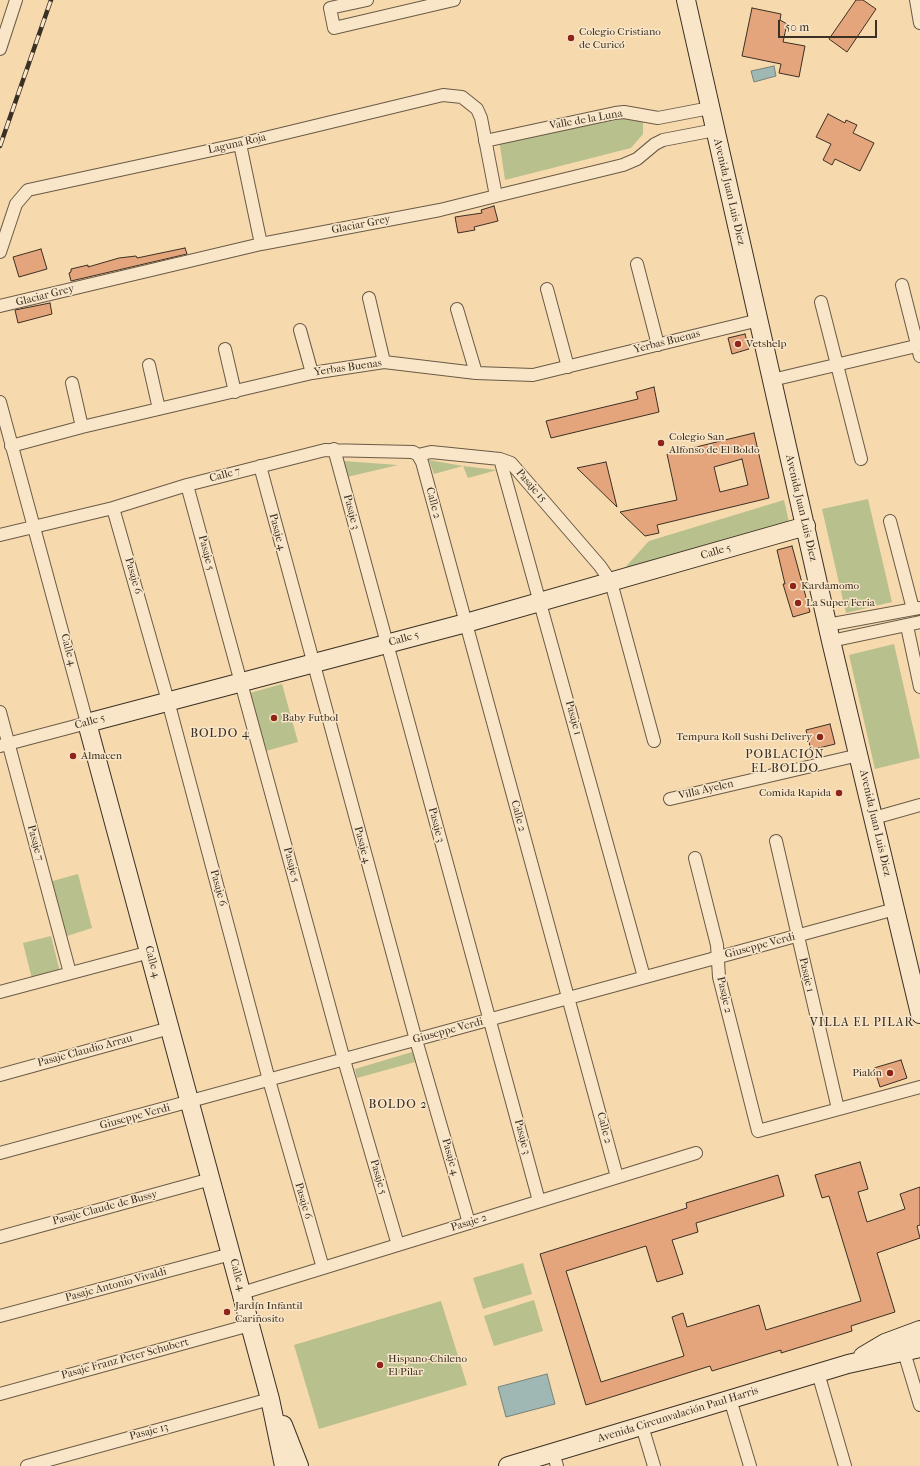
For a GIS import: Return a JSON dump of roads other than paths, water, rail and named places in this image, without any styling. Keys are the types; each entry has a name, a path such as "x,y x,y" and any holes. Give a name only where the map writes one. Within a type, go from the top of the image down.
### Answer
{"street":[{"path":"0,49 16,0"},
{"path":"367,0 330,8 334,28 454,0"},
{"path":"916,0 920,23"},
{"name":"Avenida Juan Luis Diez","path":"689,1 710,108 806,526 829,633 920,1014"},
{"name":"Laguna Roja","path":"0,252 16,204 28,190 240,144 448,95 462,97 477,109 481,118 496,196"},
{"name":"Valle de la Luna","path":"486,141 615,113 624,112 658,118 710,108"},
{"name":"Glaciar Grey","path":"0,306 261,244 440,210 623,165 637,159 655,144 663,140 715,130"},
{"path":"240,144 261,244"},
{"path":"637,264 658,345"},
{"path":"772,380 836,365 919,349 902,285"},
{"path":"547,290 568,367"},
{"path":"369,298 384,362"},
{"path":"821,302 861,459"},
{"path":"457,309 476,373"},
{"name":"Yerbas Buenas","path":"11,446 82,427 312,373 384,362 476,373 533,375 758,320"},
{"path":"300,330 312,373"},
{"path":"225,349 235,392"},
{"path":"148,365 159,409"},
{"path":"72,383 82,427"},
{"name":"Calle 4","path":"0,402 242,1293 270,1399 284,1466"},
{"name":"Calle 7","path":"0,534 114,508 187,485 334,449 413,452 418,455"},
{"name":"Pasaje 3","path":"334,449 539,1201"},
{"name":"Pasaje 15","path":"418,455 430,452 500,458 511,463 600,566 611,582 654,741"},
{"name":"Calle 2","path":"418,455 422,462 617,1177"},
{"name":"Pasaje 1","path":"500,458 644,977"},
{"name":"Pasaje 4","path":"260,466 416,1040 469,1223"},
{"name":"Pasaje 5","path":"187,485 344,1060 398,1245"},
{"name":"Pasaje 6","path":"114,508 168,701 269,1080 323,1268"},
{"path":"829,633 916,608 890,521"},
{"name":"Calle 5","path":"4,745 466,623 806,526"},
{"path":"829,633 907,626 920,622"},
{"path":"907,626 920,687"},
{"name":"Pasaje 7","path":"0,712 4,745 70,973"},
{"name":"Villa Ayelen","path":"670,798 859,755"},
{"path":"874,818 920,805"},
{"name":"Pasaje 1","path":"776,841 838,1110"},
{"name":"Pasaje 2","path":"695,858 717,945 719,977 758,1131 838,1110"},
{"name":"Giuseppe Verdi","path":"0,1154 895,909"},
{"path":"0,992 150,952"},
{"name":"Pasaje Claudio Arrau","path":"0,1075 170,1028"},
{"path":"838,1110 920,1087"},
{"name":"Pasaje 2","path":"242,1293 696,1153"},
{"name":"Pasaje Claude de Bussy","path":"0,1237 211,1179"},
{"name":"Pasaje Antonio Vivaldi","path":"0,1316 231,1254"},
{"name":"Pasaje Franz Peter Schubert","path":"0,1394 250,1325"},
{"name":"Avenida Circunvalación Paul Harris","path":"848,1364 884,1343 920,1330"},
{"path":"912,1350 920,1405"},
{"name":"Avenida Circunvalación Paul Harris","path":"508,1466 555,1459 642,1426 730,1399 848,1364 912,1350"},
{"path":"818,1373 845,1466"},
{"name":"Calle 4","path":"270,1399 300,1466"},
{"name":"Pasaje 13","path":"27,1466 270,1399"},
{"path":"730,1399 750,1466"},
{"path":"642,1426 654,1466"}],"water":[{"path":"774,66 776,76 754,82 751,71"},
{"path":"547,1374 555,1404 506,1417 498,1387"}],"railway":[{"path":"0,146 51,0"}],"place":[{"name":"Colegio Cristiano de Curicó","path":"571,38"},
{"name":"Vetshelp","path":"738,344"},
{"name":"Colegio San Alfonso de El Boldo","path":"661,443"},
{"name":"Kardamomo","path":"793,586"},
{"name":"La Super Feria","path":"798,603"},
{"name":"Baby Futbol","path":"274,718"},
{"name":"Tempura Roll Sushi Delivery","path":"820,737"},
{"name":"Almacen","path":"73,756"},
{"name":"Comida Rapida","path":"839,793"},
{"name":"Pialón","path":"890,1073"},
{"name":"Jardín Infantil Cariñosito","path":"227,1312"},
{"name":"Hispano-Chileno El Pilar","path":"380,1365"}],"district":[{"name":"BOLDO 4","path":"220,734"},
{"name":"POBLACIÓN EL BOLDO","path":"785,762"},
{"name":"VILLA EL PILAR","path":"862,1023"},
{"name":"BOLDO 2","path":"398,1105"}]}
